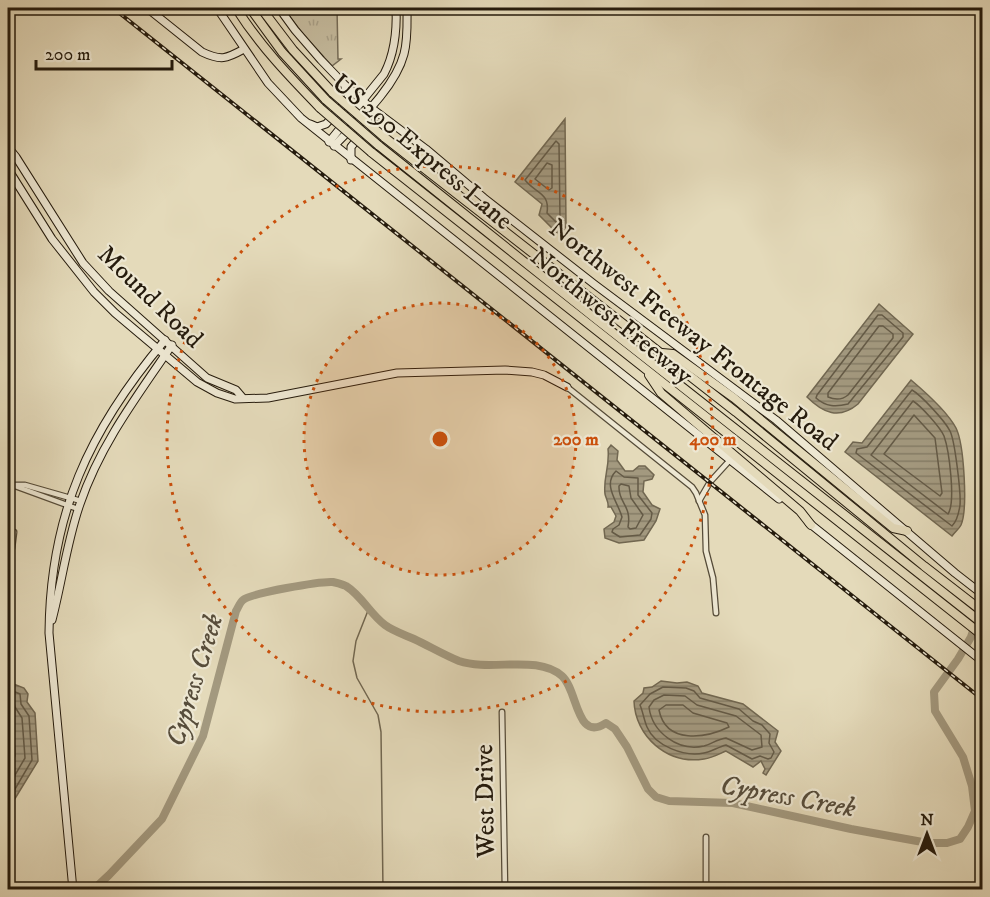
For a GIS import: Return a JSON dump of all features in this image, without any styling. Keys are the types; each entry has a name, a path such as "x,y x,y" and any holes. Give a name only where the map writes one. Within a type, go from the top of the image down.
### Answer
{"highway":[{"name":"Northwest Freeway","path":"237,8 253,35 280,68 320,108 371,152 982,634"},
{"name":"US 290 Express Lane","path":"250,8 282,52 378,145 982,623"},
{"name":"Northwest Freeway","path":"261,8 330,96 662,353 982,611"},
{"path":"662,353 673,354 699,372 787,440 893,528 907,531"},
{"path":"646,370 661,393 800,511 811,525"}],"street":[{"path":"147,8 202,52 211,56 225,58 244,49"},
{"path":"217,8 268,83 307,123 982,661"},
{"name":"Northwest Freeway Frontage Road","path":"279,8 295,30 344,84 370,107 594,284 776,420 982,594"},
{"path":"332,144 381,80 389,64 397,29 396,8"},
{"path":"332,144 370,107 397,71 404,55 408,29 407,8"},
{"path":"397,29 408,29"},
{"path":"307,123 317,127 326,124 348,100 344,84"},
{"path":"351,160 351,147 370,124 376,122 397,128"},
{"name":"Mound Road","path":"8,147 83,263 114,297 172,345 207,378 236,390 242,397"},
{"name":"Mound Road","path":"8,169 52,239 79,275 115,313 197,382 217,393 235,399 268,398 377,375 505,370 544,375 567,387"},
{"path":"73,890 51,666 49,633 52,579 67,506 79,472 95,438 111,412 165,339"},
{"path":"49,633 78,509 94,467 119,422 172,345"},
{"path":"567,387 692,487 705,515 706,551 713,578 716,613"},
{"path":"699,501 710,482 731,459"},
{"path":"10,485 25,485 81,501"},
{"path":"10,485 78,509"},
{"path":"8,553 12,548 14,532"},
{"name":"West Drive","path":"502,712 505,890"},
{"path":"705,837 706,890"}],"green space":[{"path":"283,8 337,8 338,59 341,59 332,66"}],"water":[{"path":"565,119 566,226 562,234 556,232 539,215 542,204 515,182"},
{"path":"879,304 913,334 858,404 838,413 819,407 807,397"},
{"path":"911,380 947,416 959,436 965,491 961,525 952,536 845,452 853,442 862,443"},
{"path":"611,445 618,451 617,460 625,471 633,471 639,466 645,466 654,475 652,479 644,481 643,492 652,505 660,509 656,521 644,540 619,543 605,538 604,529 614,522 616,516 611,507 608,507 605,494 608,449"},
{"path":"661,681 687,682 698,686 702,693 743,704 778,731 775,742 781,751 766,775 763,773 765,769 761,761 753,767 726,751 707,758 690,760 666,753 655,745 640,726 634,701 643,693 644,688 652,687"},
{"path":"8,684 24,688 28,694 27,702 35,713 38,761 8,810"}],"waterway":[{"name":"Cypress Creek","path":"93,890 162,819 203,736 236,611 242,601 249,597 286,588 333,582 352,590 388,627 459,661 485,665 527,664 552,669 567,683 583,721 589,726 596,727 606,723 615,729 627,747 648,789 656,797 669,801 733,803 928,843 947,843 960,839 975,811 972,786 963,757 935,711 934,692 971,637 982,603"},
{"path":"369,608 356,641 353,661 357,678 378,715 381,732 383,890"}],"railway":[{"path":"113,8 982,699"}]}
